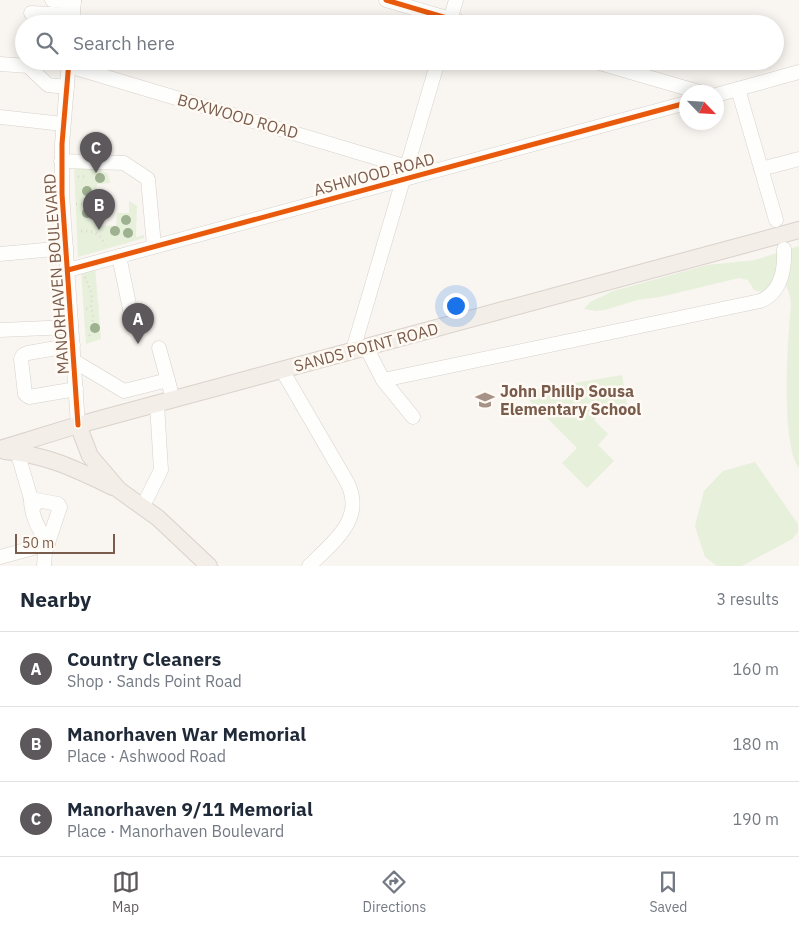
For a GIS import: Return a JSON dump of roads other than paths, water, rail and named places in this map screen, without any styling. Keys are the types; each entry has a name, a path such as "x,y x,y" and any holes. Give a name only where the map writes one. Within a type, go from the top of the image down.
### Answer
{"main road":[{"name":"SANDS POINT ROAD","path":"8,449 78,424 799,230"},
{"path":"78,424 90,456 119,490"},
{"path":"8,449 50,459 119,490 143,506 167,526 209,566"}],"street":[{"path":"52,0 73,10"},
{"path":"386,0 432,15"},
{"path":"452,15 456,0"},
{"path":"31,12 73,10"},
{"path":"0,64 15,65"},
{"path":"32,70 48,85 67,87"},
{"name":"MANORHAVEN BOULEVARD","path":"68,70 61,161 62,205 78,424"},
{"name":"BOXWOOD ROAD","path":"87,70 405,173"},
{"path":"413,417 360,349 405,173 435,70"},
{"path":"624,70 679,86"},
{"path":"724,93 799,72"},
{"path":"738,89 776,220"},
{"name":"ASHWOOD ROAD","path":"68,270 405,173 679,105"},
{"path":"0,117 63,124"},
{"path":"762,169 799,159"},
{"path":"61,161 124,163 148,179 154,246"},
{"path":"0,254 66,248"},
{"path":"383,380 760,301 773,293 780,282 784,263 784,249"},
{"path":"119,256 131,314"},
{"path":"0,330 71,326"},
{"path":"72,345 28,353 21,358 25,394 29,396 76,389"},
{"path":"159,348 173,399"},
{"path":"74,361 124,391 168,380"},
{"path":"282,370 353,497 353,507 349,522 342,532 309,566"},
{"path":"124,391 128,412"},
{"path":"143,506 161,470 157,404"},
{"path":"8,449 36,509 48,544"},
{"path":"44,566 48,544 60,506 58,504 31,510 34,522 48,544"},
{"path":"0,558 48,544"}],"place":[{"name":"Manorhaven 9/11 Memorial","path":"96,173"},
{"name":"Manorhaven War Memorial","path":"99,230"},
{"name":"Country Cleaners","path":"138,344"},
{"name":"John Philip Sousa Elementary School","path":"485,400"}]}
